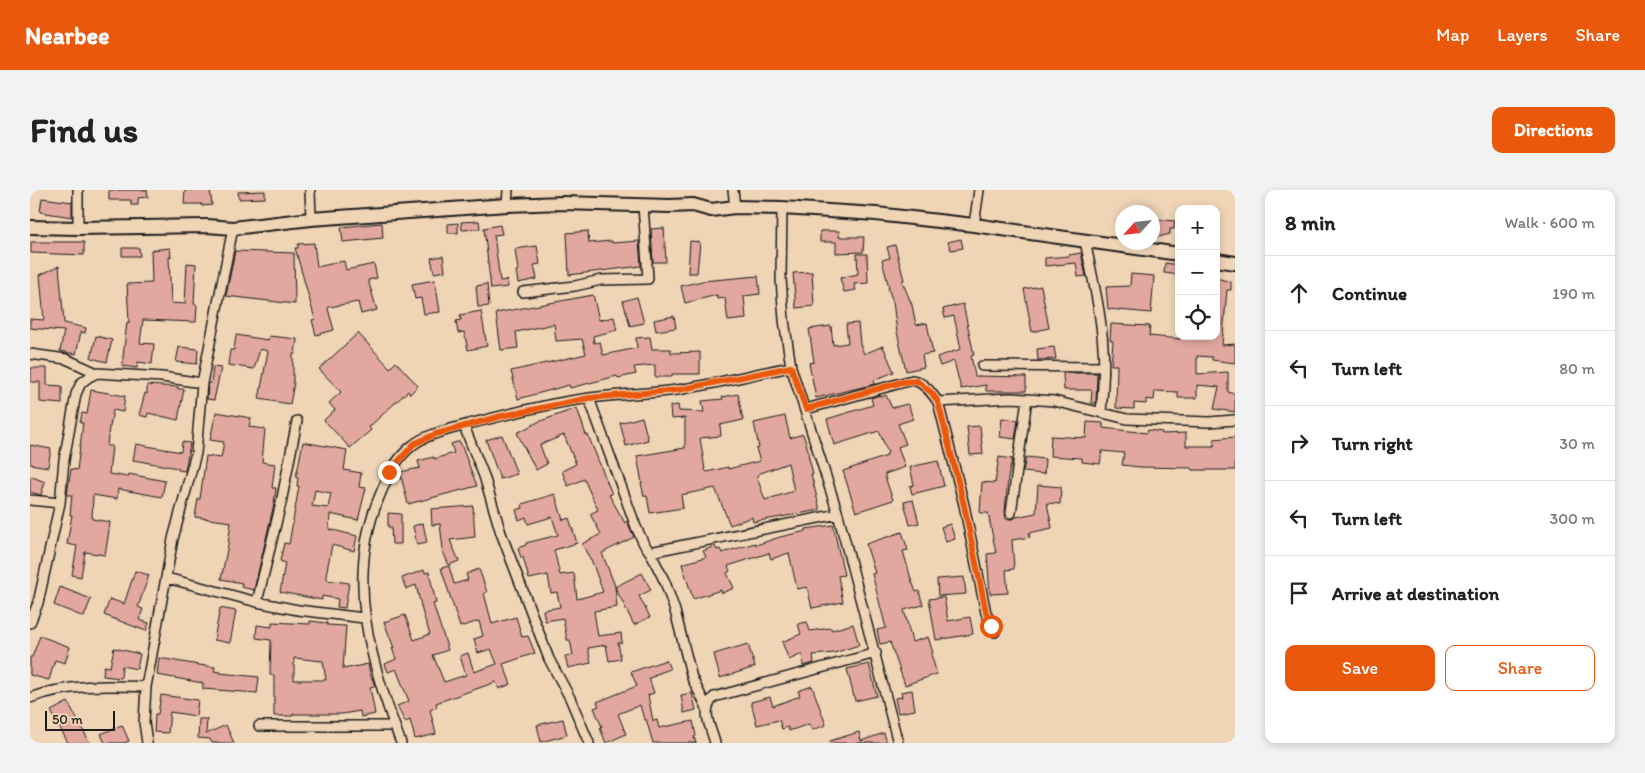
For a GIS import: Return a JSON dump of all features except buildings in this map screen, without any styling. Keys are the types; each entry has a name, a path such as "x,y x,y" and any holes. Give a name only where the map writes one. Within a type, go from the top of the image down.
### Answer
{"main road":[{"path":"30,227 207,226 233,228 311,219 563,203 693,205 711,210 735,207 782,208 876,214 974,225 1175,253"},
{"path":"1220,261 1235,263"}],"street":[{"path":"78,190 78,228"},
{"path":"310,190 311,219"},
{"path":"507,206 508,190"},
{"path":"733,190 735,207"},
{"path":"974,225 979,190"},
{"path":"523,292 575,286 601,280 648,280 643,205"},
{"path":"782,208 781,279 784,320 791,367 838,514 876,653 898,743"},
{"path":"147,743 144,722 146,687 173,539 196,452 202,383 233,228"},
{"path":"1085,241 1097,296 1103,346 1104,368 1101,412"},
{"path":"30,354 66,359 96,373 162,377 202,383"},
{"path":"982,366 1104,368"},
{"path":"401,743 378,675 364,618 362,571 370,518 389,472 414,444 436,434 502,416 589,398 678,390 791,367"},
{"path":"30,623 38,603 60,503 64,460 76,394 81,383 96,373"},
{"path":"806,409 912,380 922,384 938,402 964,505 986,612 995,632"},
{"path":"589,398 636,527 665,582 675,611 692,678 706,708 706,715 715,743"},
{"path":"938,402 1027,399 1054,401 1127,419 1210,422 1235,420"},
{"path":"1011,513 1027,399"},
{"path":"257,602 281,504 297,421"},
{"path":"464,426 484,476 501,533 549,659 570,698 589,743"},
{"path":"30,500 60,503"},
{"path":"650,552 838,514"},
{"path":"167,578 257,602 298,610 364,618"},
{"path":"706,708 714,697 876,653"},
{"path":"30,698 85,687 146,687"},
{"path":"260,726 395,726"}],"route":[{"path":"389,472 414,444 436,434 540,407 589,398 678,390 791,367 806,409 902,382 917,381 932,393 938,402 964,505 986,612 991,626"}]}
